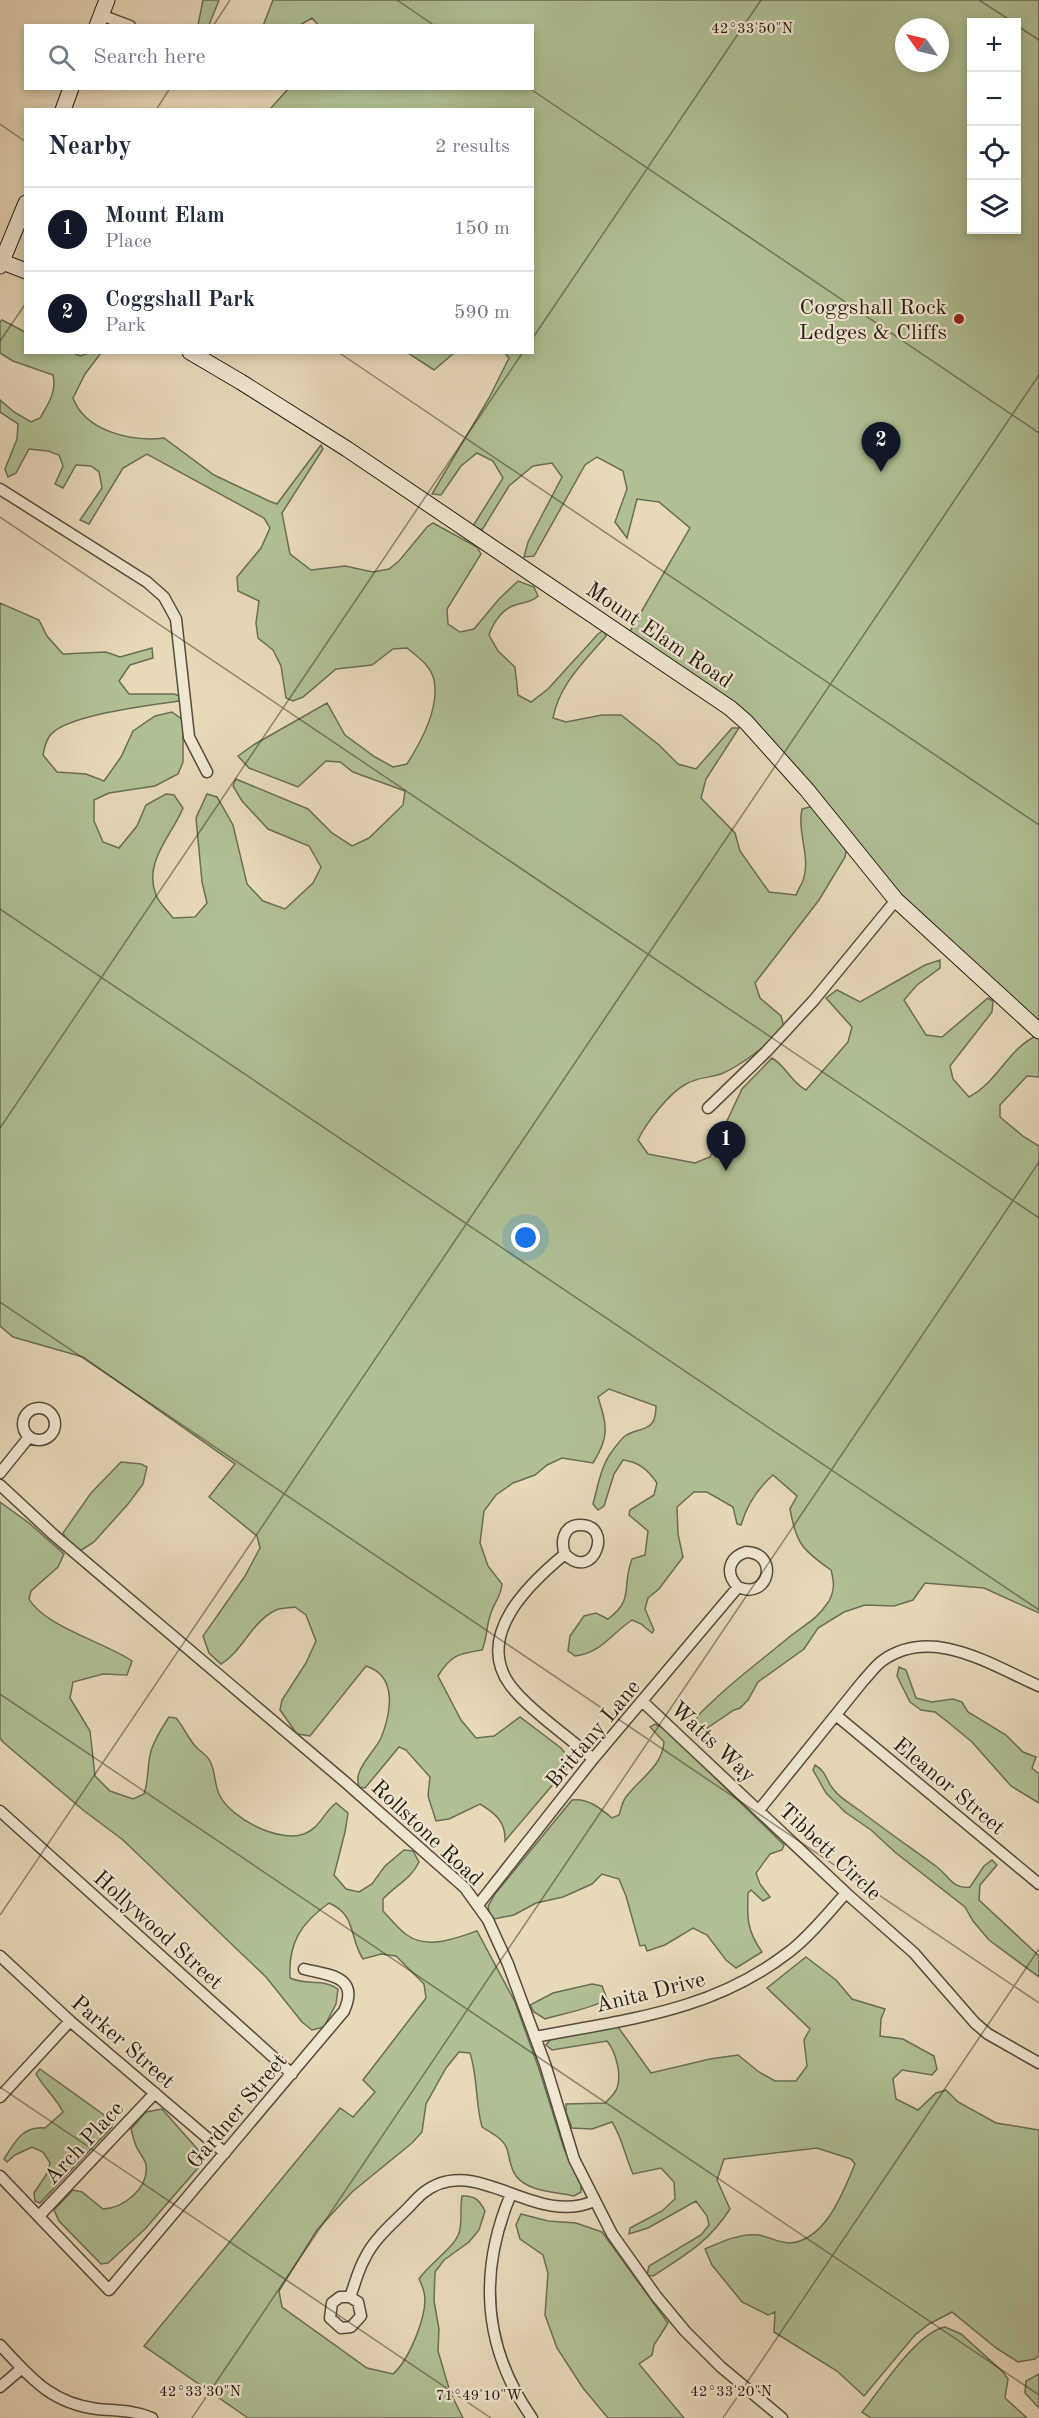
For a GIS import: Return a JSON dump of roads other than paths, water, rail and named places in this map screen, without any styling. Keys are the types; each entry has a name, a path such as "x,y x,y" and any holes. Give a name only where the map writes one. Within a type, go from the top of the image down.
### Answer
{"main road":[{"path":"99,20 107,0"},
{"path":"64,108 70,90"},
{"path":"24,207 0,263 24,271"},
{"name":"Mount Elam Road","path":"193,354 347,449 730,708 746,722 807,790 896,900 1039,1031"}],"street":[{"path":"99,20 119,24"},
{"path":"0,489 142,578 168,602 176,619 189,737 207,772"},
{"path":"708,1108 766,1052 814,1000 896,900"},
{"path":"0,1473 29,1437"},
{"name":"Rollstone Road","path":"0,1485 55,1536 344,1781 465,1888 488,1920 508,1964 545,2064 574,2159 612,2234 669,2313 721,2367 782,2418"},
{"path":"565,1554 547,1569 516,1604 504,1622 498,1649 509,1684 525,1701 593,1759"},
{"name":"Brittany Lane","path":"478,1905 593,1759 738,1587"},
{"name":"Tibbett Circle","path":"1039,1686 951,1648 924,1645 902,1650 881,1661 759,1810 846,1893 914,1953 975,2023 988,2034 1039,2063"},
{"name":"Watts Way","path":"643,1701 759,1810"},
{"name":"Eleanor Street","path":"837,1716 1039,1884"},
{"name":"Hollywood Street","path":"0,1811 292,2074"},
{"name":"Anita Drive","path":"535,2037 670,2010 729,1990 789,1952 846,1893"},
{"name":"Parker Street","path":"0,1956 70,2021 225,2153"},
{"name":"Gardner Street","path":"39,2216 109,2290 341,2016 348,1997 348,1986 340,1979 304,1969"},
{"path":"0,2097 70,2021"},
{"name":"Arch Place","path":"39,2216 155,2093"},
{"path":"0,2176 39,2216"},
{"path":"350,2296 364,2258 372,2247 423,2193 443,2183 469,2180 483,2183 528,2201 570,2208 594,2201"},
{"path":"511,2194 495,2238 489,2271 489,2299 493,2331 503,2367 513,2389 532,2418"},
{"path":"0,2344 21,2369 48,2392 71,2403 90,2408 152,2418"},
{"path":"0,2387 21,2369"}],"place":[{"name":"Coggshall Rock Ledges & Cliffs","path":"959,319"},
{"name":"Coggshall Park","path":"881,472"},
{"name":"Mount Elam","path":"726,1171"}]}
